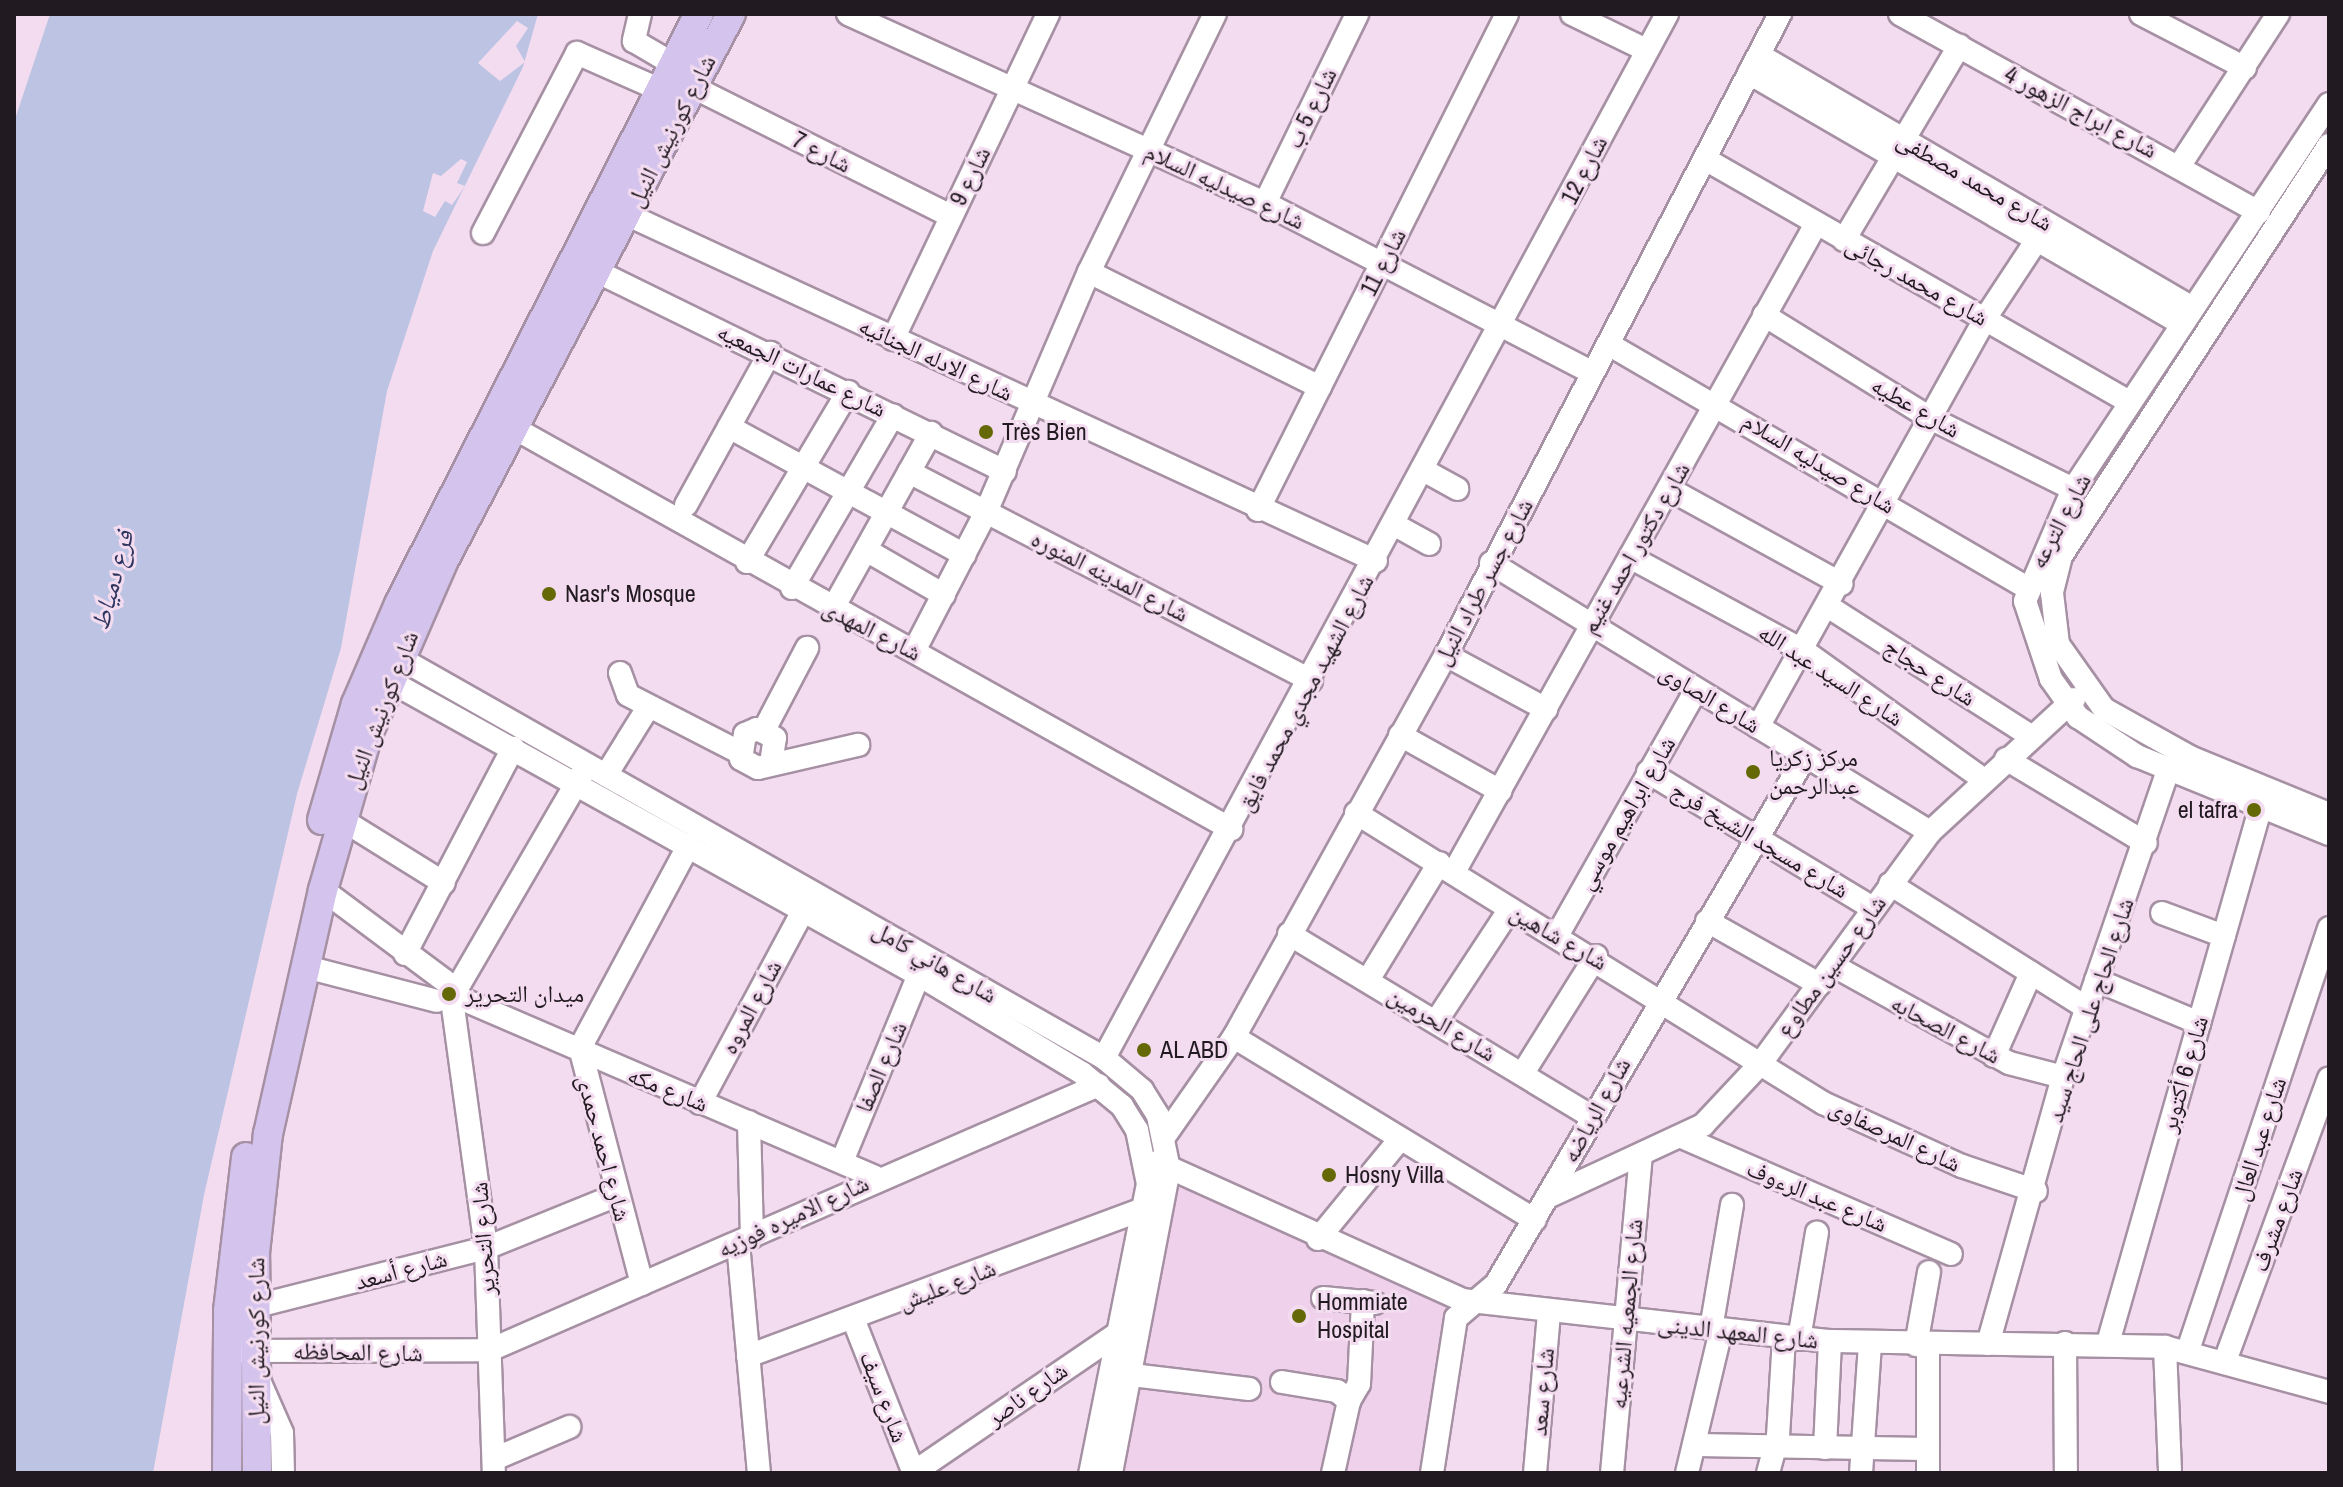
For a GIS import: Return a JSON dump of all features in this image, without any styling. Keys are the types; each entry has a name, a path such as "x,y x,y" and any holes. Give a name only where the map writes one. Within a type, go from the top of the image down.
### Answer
{"main road":[{"name":"شارع كورنيش النيل","path":"257,1473 255,1361 242,1310 240,1194 288,959 384,664 699,14"},
{"name":"شارع كورنيش النيل","path":"227,1473 226,1352 242,1310 266,1148 323,890 384,664 598,272 731,14"}],"street":[{"path":"640,14 634,41 673,64"},
{"name":"شارع صيدليه السلام","path":"848,14 877,20 1014,88 1265,203 1593,373"},
{"name":"شارع 9","path":"893,339 1048,14"},
{"name":"شارع 5 ب","path":"1265,203 1357,14"},
{"name":"شارع 11","path":"1258,510 1507,14"},
{"path":"1572,14 1646,50"},
{"name":"شارع 12","path":"1503,326 1667,14"},
{"name":"شارع جسر طراد النيل","path":"1164,1137 1234,1037 1446,655 1491,563 1610,345 1780,14"},
{"name":"شارع ابراج الزهور 4","path":"1900,14 2180,165 2259,212"},
{"path":"2141,14 2245,68"},
{"path":"2180,165 2278,14"},
{"path":"914,651 986,512 1036,405 1089,272 1212,15"},
{"path":"1844,240 1959,46"},
{"path":"483,233 577,53 661,90"},
{"name":"شارع محمد مصطفى","path":"1754,64 2186,315"},
{"name":"شارع 7","path":"693,87 951,216"},
{"name":"شارع الترعه","path":"2064,705 2034,633 2025,587 2073,489 2329,104"},
{"name":"شارع الترعه","path":"2329,145 2053,574 2058,644 2085,692 2190,757 2329,814"},
{"name":"شارع محمد مصطفى","path":"1900,148 2038,238 2186,315"},
{"name":"شارع محمد رجائى","path":"1705,159 2130,402"},
{"name":"شارع الادله الجنائيه","path":"628,215 1258,510 1376,561"},
{"name":"شارع دكتور احمد غنيم","path":"1368,980 1500,791 1590,624 1816,224"},
{"path":"1758,727 1842,584 1986,317 2038,238"},
{"name":"شارع عمارات الجمعيه","path":"598,272 770,353 1005,471"},
{"path":"1089,272 1320,387"},
{"name":"شارع عطيه","path":"1764,315 1930,418 2073,489"},
{"name":"شارع الشهيد مجدي محمد فايق","path":"1104,1058 1503,326"},
{"name":"شارع صيدليه السلام","path":"1610,345 1718,402 2025,587"},
{"path":"686,505 770,353"},
{"path":"747,562 848,392"},
{"path":"792,588 893,415"},
{"path":"729,427 965,555"},
{"name":"شارع المهدى","path":"514,428 792,588 914,651 1231,829"},
{"path":"832,610 931,433"},
{"path":"1425,471 1457,489"},
{"name":"شارع المدينه المنوره","path":"909,472 1311,680"},
{"path":"1669,489 1842,584"},
{"path":"1395,525 1429,544"},
{"path":"866,550 944,595"},
{"name":"شارع السيد عبد الله","path":"1630,557 1804,651 1984,780"},
{"name":"شارع الصاوى","path":"1491,563 1695,692 1930,832"},
{"name":"شارع حجاج","path":"1829,607 2031,736"},
{"path":"764,730 807,648"},
{"path":"1446,655 1546,709"},
{"name":"شارع هاني كامل","path":"384,664 513,748 591,774 689,845 803,911 1104,1058 1142,1090 1164,1137 1169,1169 1143,1320 1111,1473"},
{"name":"شارع هاني كامل","path":"384,664 591,774 913,964 1099,1085 1130,1118 1146,1156 1144,1209 1090,1473"},
{"path":"620,673 621,689 739,752 752,767 858,745"},
{"name":"شارع ابراهيم موسي","path":"1558,934 1695,692"},
{"name":"شارع حسين مطاوع","path":"1548,1197 1684,1138 1761,1063 1930,832 2064,705 2085,692"},
{"path":"2064,705 2168,770 2329,834"},
{"path":"323,890 405,954 451,995 591,774 649,706"},
{"path":"739,752 745,734 764,730"},
{"path":"764,730 777,744 771,763"},
{"path":"1400,735 1500,791"},
{"path":"405,954 513,748"},
{"name":"شارع الرياضه","path":"1432,1473 1450,1330 1473,1302 1496,1284 1660,996 1805,757"},
{"path":"2006,759 2146,843"},
{"name":"شارع الحاج على الحاج سيد","path":"1988,1344 2036,1191 2063,1077 2085,1007 2146,843 2168,770"},
{"name":"شارع مسجد الشيخ فرج","path":"1648,772 1873,908"},
{"name":"شارع 6 أكتوبر","path":"2108,1343 2261,806"},
{"name":"شارع شاهين","path":"1356,813 1510,909 1596,956 1761,1063"},
{"path":"341,819 444,883"},
{"name":"شارع احمد حمدى","path":"642,1284 615,1196 580,1053 689,845"},
{"path":"1890,884 2085,1007"},
{"path":"1437,1020 1510,909"},
{"name":"شارع المروه","path":"700,1103 803,911"},
{"path":"2162,913 2224,936"},
{"path":"1707,921 1819,984"},
{"name":"شارع عبد العال","path":"2188,1350 2329,928"},
{"name":"شارع الحرمين","path":"1289,934 1437,1020 1592,1117"},
{"path":"1523,1073 1596,956"},
{"name":"شارع الصفا","path":"843,1159 913,964"},
{"name":"شارع الصحابه","path":"1834,966 1994,1056 2063,1077"},
{"name":"شارع مكه","path":"306,967 451,995 580,1053 843,1159 875,1177"},
{"path":"1994,1056 2031,973"},
{"path":"2096,980 2199,1023"},
{"name":"شارع التحرير","path":"451,995 486,1248 494,1466"},
{"path":"1234,1037 1535,1220"},
{"name":"شارع المرصفاوى","path":"1761,1063 1891,1137 2036,1191"},
{"name":"شارع مشرف","path":"2225,1361 2329,1079"},
{"name":"شارع الاميره فوزيه","path":"490,1350 745,1240 875,1177 1099,1085"},
{"path":"749,1122 745,1240 748,1356 759,1473"},
{"name":"شارع عبد الرءوف","path":"1684,1138 1951,1254"},
{"path":"1318,1239 1400,1139"},
{"name":"شارع الجمعيه الشرعيه","path":"1612,1473 1641,1155"},
{"name":"شارع المعهد الدينى","path":"1146,1156 1318,1239 1473,1302 1870,1344 2108,1343 2165,1347 2188,1350 2329,1392"},
{"name":"شارع أسعد","path":"242,1310 486,1248 615,1196"},
{"path":"1687,1473 1716,1330 1732,1205"},
{"name":"شارع عليش","path":"748,1356 854,1321 1144,1209"},
{"path":"1768,1473 1776,1447 1791,1338 1817,1233"},
{"path":"1928,1473 1922,1345 1929,1272"},
{"path":"1323,1298 1369,1302 1359,1384 1349,1401 1333,1473"},
{"name":"شارع سعد","path":"1535,1473 1549,1312"},
{"name":"شارع ناصر","path":"914,1473 1120,1330 1143,1320"},
{"name":"شارع سيف","path":"854,1321 914,1473"},
{"path":"1825,1448 1830,1341"},
{"path":"2065,1343 2066,1473"},
{"path":"1861,1473 1870,1344"},
{"path":"2165,1347 2170,1473"},
{"name":"شارع المحافظه","path":"226,1352 255,1361 490,1350"},
{"path":"255,1361 282,1433 283,1473"},
{"path":"1132,1375 1249,1389"},
{"path":"1282,1382 1337,1391 1349,1401"},
{"path":"494,1466 569,1427"},
{"path":"1694,1445 1928,1449"}],"shaded area":[{"name":"Hommiate Hospital","path":"1174,1181 1457,1304 1443,1328 1426,1473 1118,1473"}],"water":[{"name":"فرع دمياط","path":"50,14 538,14 523,67 433,251 387,391 341,648 297,794 204,1195 153,1473 14,1473 14,122"}],"pier":[{"path":"517,21 528,28 516,46 525,62 500,81 478,63"},
{"path":"461,159 467,162 457,183 465,186 452,205 445,201 435,217 423,211 433,173 441,176"}],"place":[{"name":"Très Bien","path":"986,432"},
{"name":"Nasr's Mosque","path":"549,594"},
{"name":"مركز زكريا عبدالرحمن","path":"1753,772"},
{"name":"el tafra","path":"2254,810"},
{"name":"ميدان التحرير","path":"449,994"},
{"name":"AL ABD","path":"1144,1050"},
{"name":"Hosny Villa","path":"1329,1175"},
{"name":"Hommiate Hospital","path":"1299,1316"}]}
